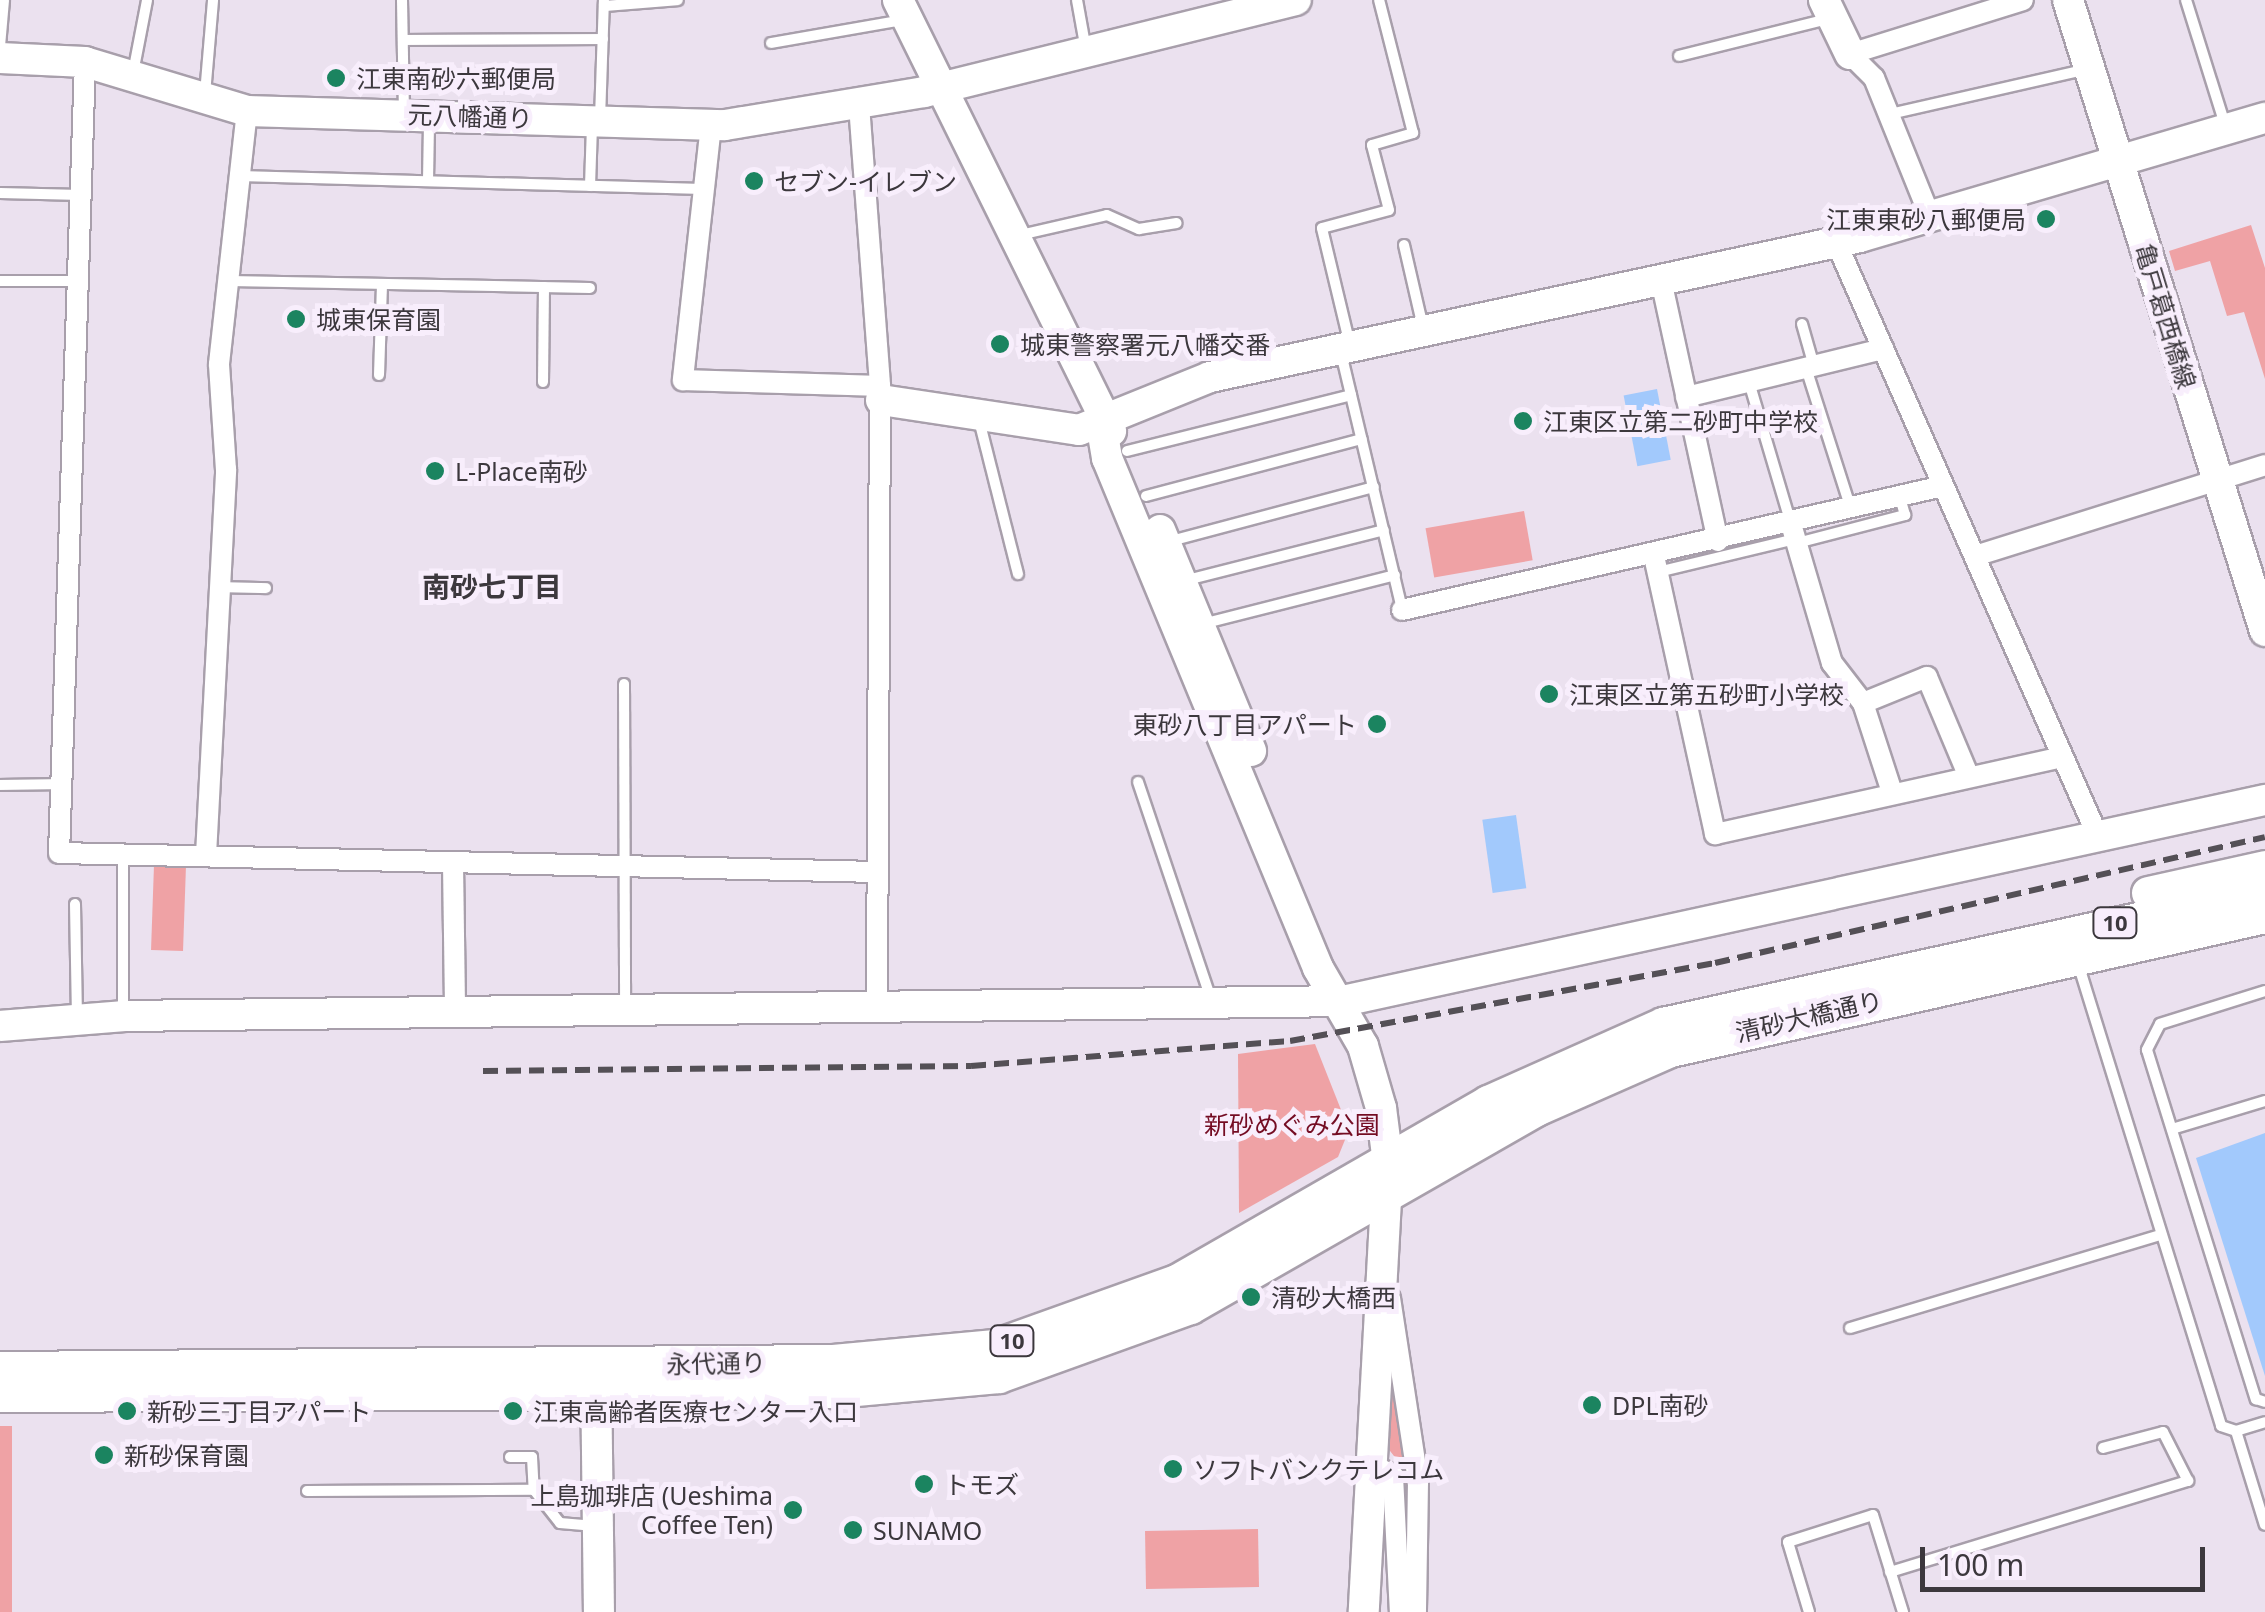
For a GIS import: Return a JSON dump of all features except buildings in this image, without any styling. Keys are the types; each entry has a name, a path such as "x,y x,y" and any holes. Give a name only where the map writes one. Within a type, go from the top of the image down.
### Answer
{"main road":[{"path":"1753,1014 1894,950 2265,867"},
{"name":"清砂大橋通り","path":"1388,1163 1582,1054 1969,966 2265,891"},
{"name":"清砂大橋通り","path":"1969,966 2265,916"},
{"path":"1753,1014 1912,1010 2265,932"},
{"name":"清砂大橋通り","path":"1385,1201 1600,1078 1753,1014"},
{"name":"永代通り","path":"0,1396 596,1380 900,1358 1035,1336 1176,1281 1388,1163"},
{"name":"永代通り","path":"0,1368 596,1380 834,1392 999,1377 1174,1315 1385,1201"}],"street":[{"name":"元八幡通り","path":"0,58 85,62 247,111 417,113 711,125 859,105 944,87 1296,0"},
{"path":"1850,54 2023,0"},
{"name":"亀戸葛西橋線","path":"2068,0 2265,631"},
{"path":"1828,9 1850,54 1874,78 1932,219"},
{"path":"903,10 944,87 1100,417 1127,452 1339,964 1343,1001"},
{"path":"85,62 59,852 876,872"},
{"path":"859,105 880,393 877,1012"},
{"path":"206,855 220,586 219,364 247,111"},
{"path":"711,125 683,380 880,393 978,420 1066,433 1210,377 1932,219 2265,118"},
{"path":"1836,242 2096,832"},
{"path":"1661,280 1718,541"},
{"path":"1686,397 1883,349"},
{"path":"1100,417 1107,458 1306,938 1343,1001 1372,1074 1388,1163 1368,1462 1364,1612"},
{"path":"1975,556 2265,465"},
{"path":"1402,610 1656,564 1718,541 1794,535 1851,509 1943,486"},
{"path":"1794,535 1832,664 1863,703 1892,792"},
{"path":"1656,564 1715,834 2062,757"},
{"path":"1863,703 1927,676 1970,776"},
{"path":"0,1026 123,1016 877,1012 1343,1001 2096,832 2265,800"},
{"path":"453,863 455,1015"},
{"path":"1382,1252 1418,1482 1416,1612"},
{"path":"596,1380 599,1612"},
{"path":"1368,1462 1393,1476 1400,1612"}],"lane":[{"path":"0,46 4,0"},
{"path":"133,74 147,0"},
{"path":"205,99 213,0"},
{"path":"402,0 403,40 428,181"},
{"path":"590,186 604,3 678,0"},
{"path":"1077,0 1086,52"},
{"path":"1379,0 1413,133 1372,144 1389,210 1322,228 1351,395 1402,610"},
{"path":"2186,0 2227,130"},
{"path":"1679,56 1828,9"},
{"path":"771,43 903,10"},
{"path":"403,40 603,39"},
{"path":"1890,114 2089,68"},
{"path":"240,176 704,189"},
{"path":"0,193 81,195"},
{"path":"1014,237 1106,215 1139,229 1178,224"},
{"path":"1404,245 1424,330"},
{"path":"0,280 78,281"},
{"path":"230,281 590,288"},
{"path":"379,375 382,284"},
{"path":"543,382 544,287"},
{"path":"1802,324 1810,367 1851,509"},
{"path":"1750,382 1794,535"},
{"path":"1127,452 1351,395"},
{"path":"978,420 1018,574"},
{"path":"1146,496 1362,439"},
{"path":"1165,543 1374,487"},
{"path":"1656,564 1905,515 1900,497"},
{"path":"1181,581 1384,530"},
{"path":"1199,624 1394,576"},
{"path":"220,586 266,588"},
{"path":"624,684 626,1014"},
{"path":"1138,782 1214,1004"},
{"path":"0,785 61,784"},
{"path":"123,855 123,1016"},
{"path":"75,904 77,1019"},
{"path":"2080,973 2221,1426 2236,1431 2265,1422"},
{"path":"2265,991 2148,1036 2172,1129 2256,1399 2265,1402"},
{"path":"2172,1129 2265,1102"},
{"path":"1850,1328 2160,1235"},
{"path":"2236,1431 2265,1525"},
{"path":"1890,1572 2188,1481 2163,1432 2102,1448"},
{"path":"510,1457 532,1457 534,1490 560,1523 599,1526"},
{"path":"307,1492 534,1490"},
{"path":"1809,1612 1788,1542 1872,1515 1902,1612"}],"green space":[{"path":"2251,225 2265,268 2265,379 2244,312 2227,316 2210,261 2175,271 2169,251"},
{"path":"1524,511 1533,560 1434,578 1426,528"},
{"path":"154,865 186,866 183,951 151,950"},
{"name":"新砂めぐみ公園","path":"1315,1044 1349,1130 1338,1157 1239,1213 1238,1054"},
{"path":"1392,1342 1412,1518 1406,1560 1405,1470 1383,1442"},
{"path":"0,1426 12,1426 12,1612 0,1612"},
{"path":"1258,1529 1259,1587 1146,1589 1145,1531"}],"water":[{"path":"1657,389 1671,460 1637,466 1624,395"},
{"path":"1516,815 1526,888 1493,893 1482,820"},
{"path":"2265,1133 2265,1376 2196,1158"}],"railway":[{"path":"483,1071 971,1066 1290,1041 1715,963 2265,837"}],"place":[{"name":"江東南砂六郵便局","path":"336,78"},
{"name":"セブン-イレブン","path":"754,181"},
{"name":"江東東砂八郵便局","path":"2046,219"},
{"name":"城東保育園","path":"296,319"},
{"name":"城東警察署元八幡交番","path":"1000,344"},
{"name":"江東区立第二砂町中学校","path":"1523,421"},
{"name":"L-Place南砂","path":"435,471"},
{"name":"江東区立第五砂町小学校","path":"1549,694"},
{"name":"東砂八丁目アパート","path":"1377,724"},
{"name":"清砂大橋西","path":"1251,1297"},
{"name":"DPL南砂","path":"1592,1405"},
{"name":"新砂三丁目アパート","path":"127,1411"},
{"name":"江東高齢者医療センター入口","path":"513,1411"},
{"name":"新砂保育園","path":"104,1455"},
{"name":"ソフトバンクテレコム","path":"1173,1469"},
{"name":"トモズ","path":"924,1484"},
{"name":"上島珈琲店 (Ueshima Coffee Ten)","path":"793,1510"},
{"name":"SUNAMO","path":"853,1530"}],"district":[{"name":"南砂七丁目","path":"492,586"}]}
